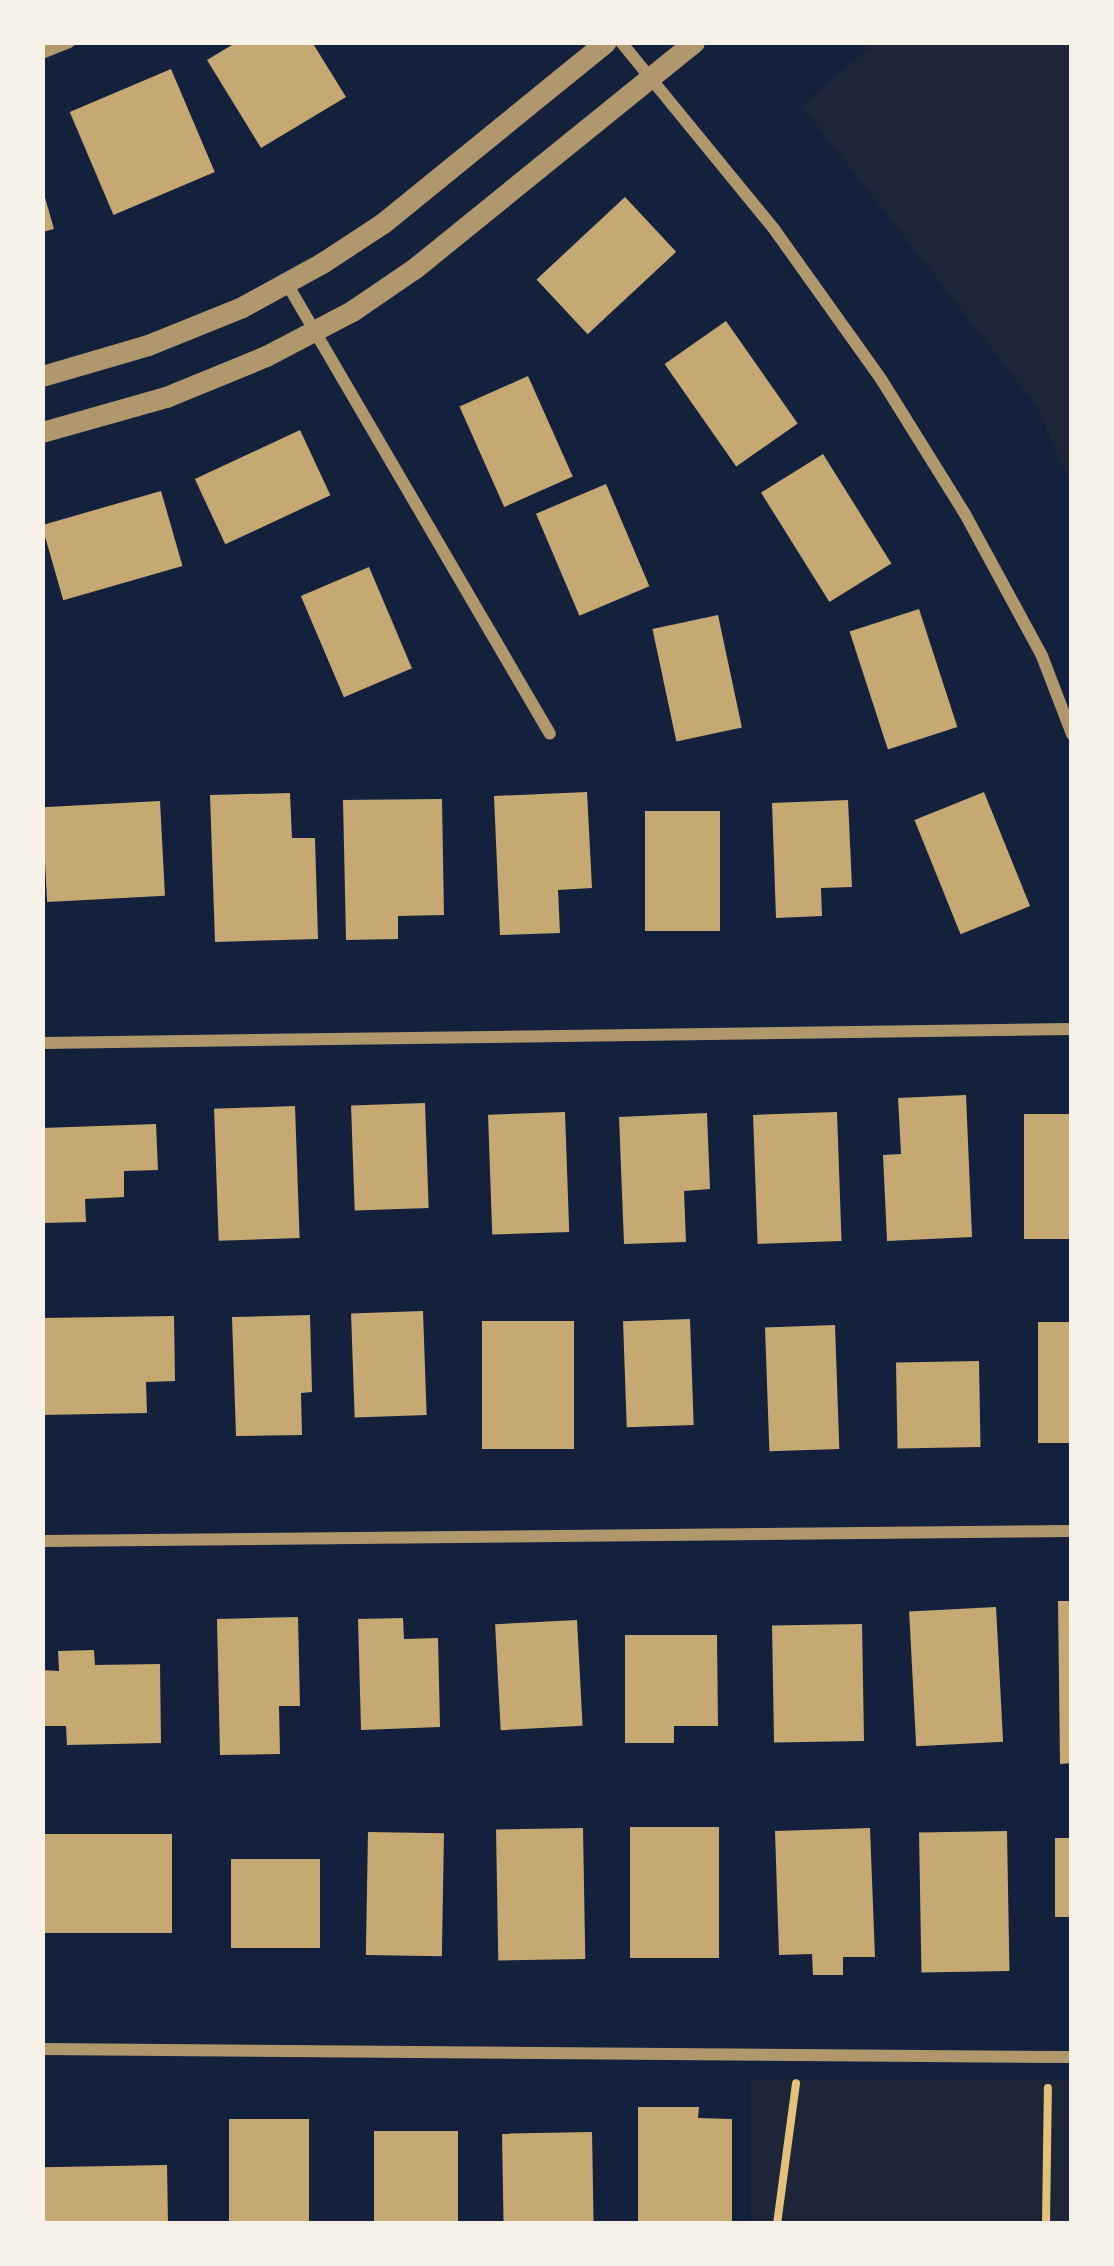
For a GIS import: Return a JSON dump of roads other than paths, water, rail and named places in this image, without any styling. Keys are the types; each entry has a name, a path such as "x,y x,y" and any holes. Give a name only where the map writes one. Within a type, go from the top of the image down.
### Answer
{"street":[{"path":"42,53 69,42"},
{"path":"42,376 148,344 286,282 383,223 606,42"},
{"path":"621,42 774,229 881,380 965,514 1042,656 1072,734"},
{"path":"42,431 166,397 314,330 415,268 694,42"},
{"path":"286,282 550,734"},
{"path":"42,1043 1072,1029"},
{"path":"42,1541 1072,1531"},
{"path":"42,2049 1072,2057"}]}
